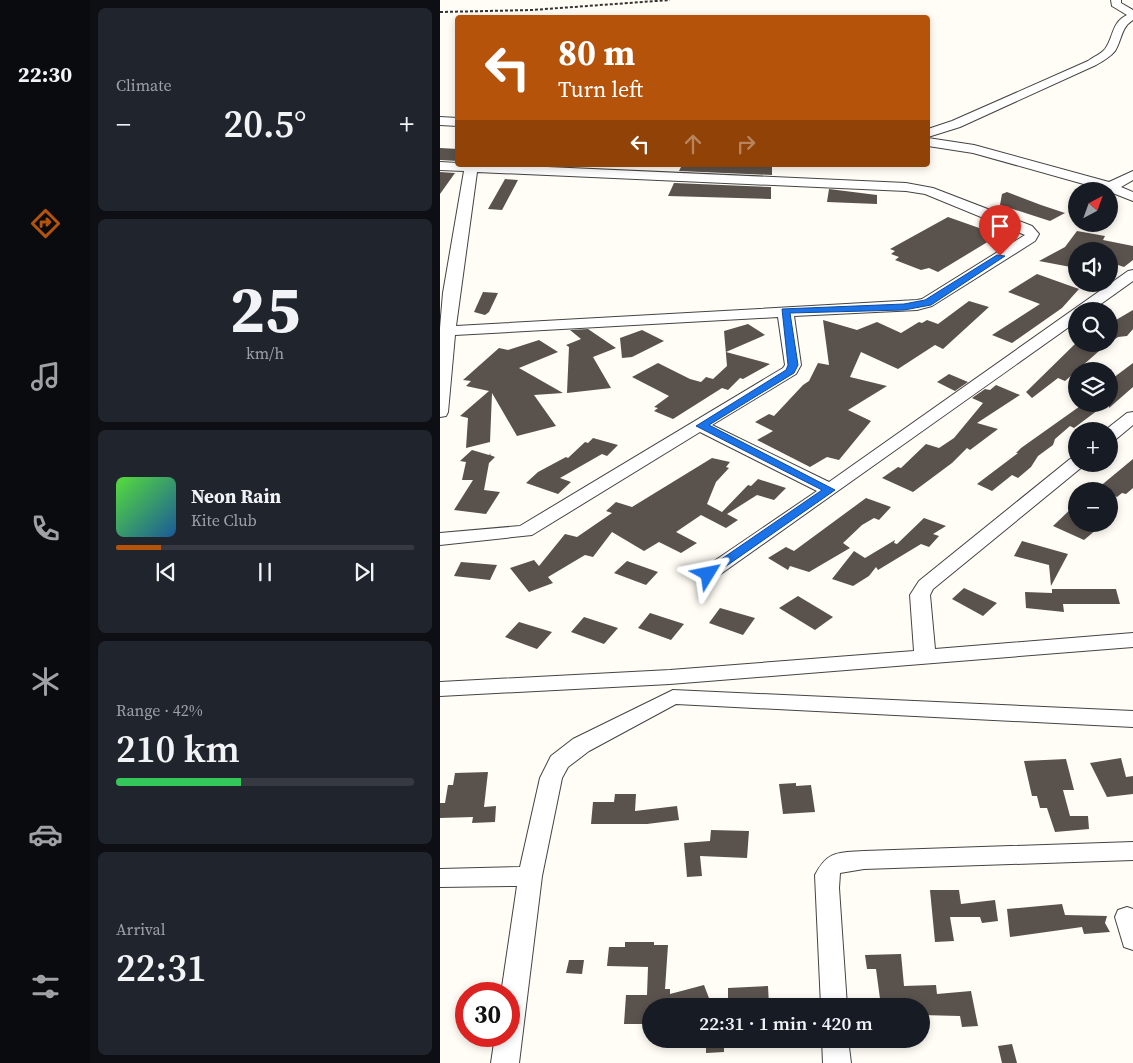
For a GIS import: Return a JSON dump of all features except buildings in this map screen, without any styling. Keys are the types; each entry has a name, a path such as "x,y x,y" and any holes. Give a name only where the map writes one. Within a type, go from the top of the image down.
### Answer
{"street":[{"path":"1116,0 1116,4 1133,15"},
{"path":"930,132 956,124 1092,63 1111,49 1116,30 1125,19 1133,15"},
{"path":"440,121 455,122"},
{"path":"956,124 956,146"},
{"path":"930,142 974,149 1092,182"},
{"path":"440,166 455,166"},
{"path":"440,412 448,331 445,293 471,167 665,170 917,188 1028,229 1032,234 1030,238 927,303 904,307 785,311 448,331"},
{"path":"1118,183 1133,175"},
{"path":"1118,190 1133,197"},
{"path":"1094,302 1133,274"},
{"path":"440,539 525,531 790,371 793,365 785,311"},
{"path":"708,574 830,490 1068,321"},
{"path":"1118,429 1133,417"},
{"path":"701,426 830,490"},
{"path":"925,656 920,595 926,585 1068,470"},
{"path":"505,1063 530,876 551,778 559,762 581,745 672,687 925,656 1133,640"},
{"path":"440,689 672,687 1133,719"},
{"path":"834,998 827,875 832,866 840,862 1133,851"},
{"path":"440,878 530,876"},
{"path":"836,1048 837,1063"}],"path":[{"path":"440,12 532,10 670,0"}],"route":[{"path":"708,574 830,490 701,426 790,371 793,365 785,311 904,307 927,303 1000,256"}]}
